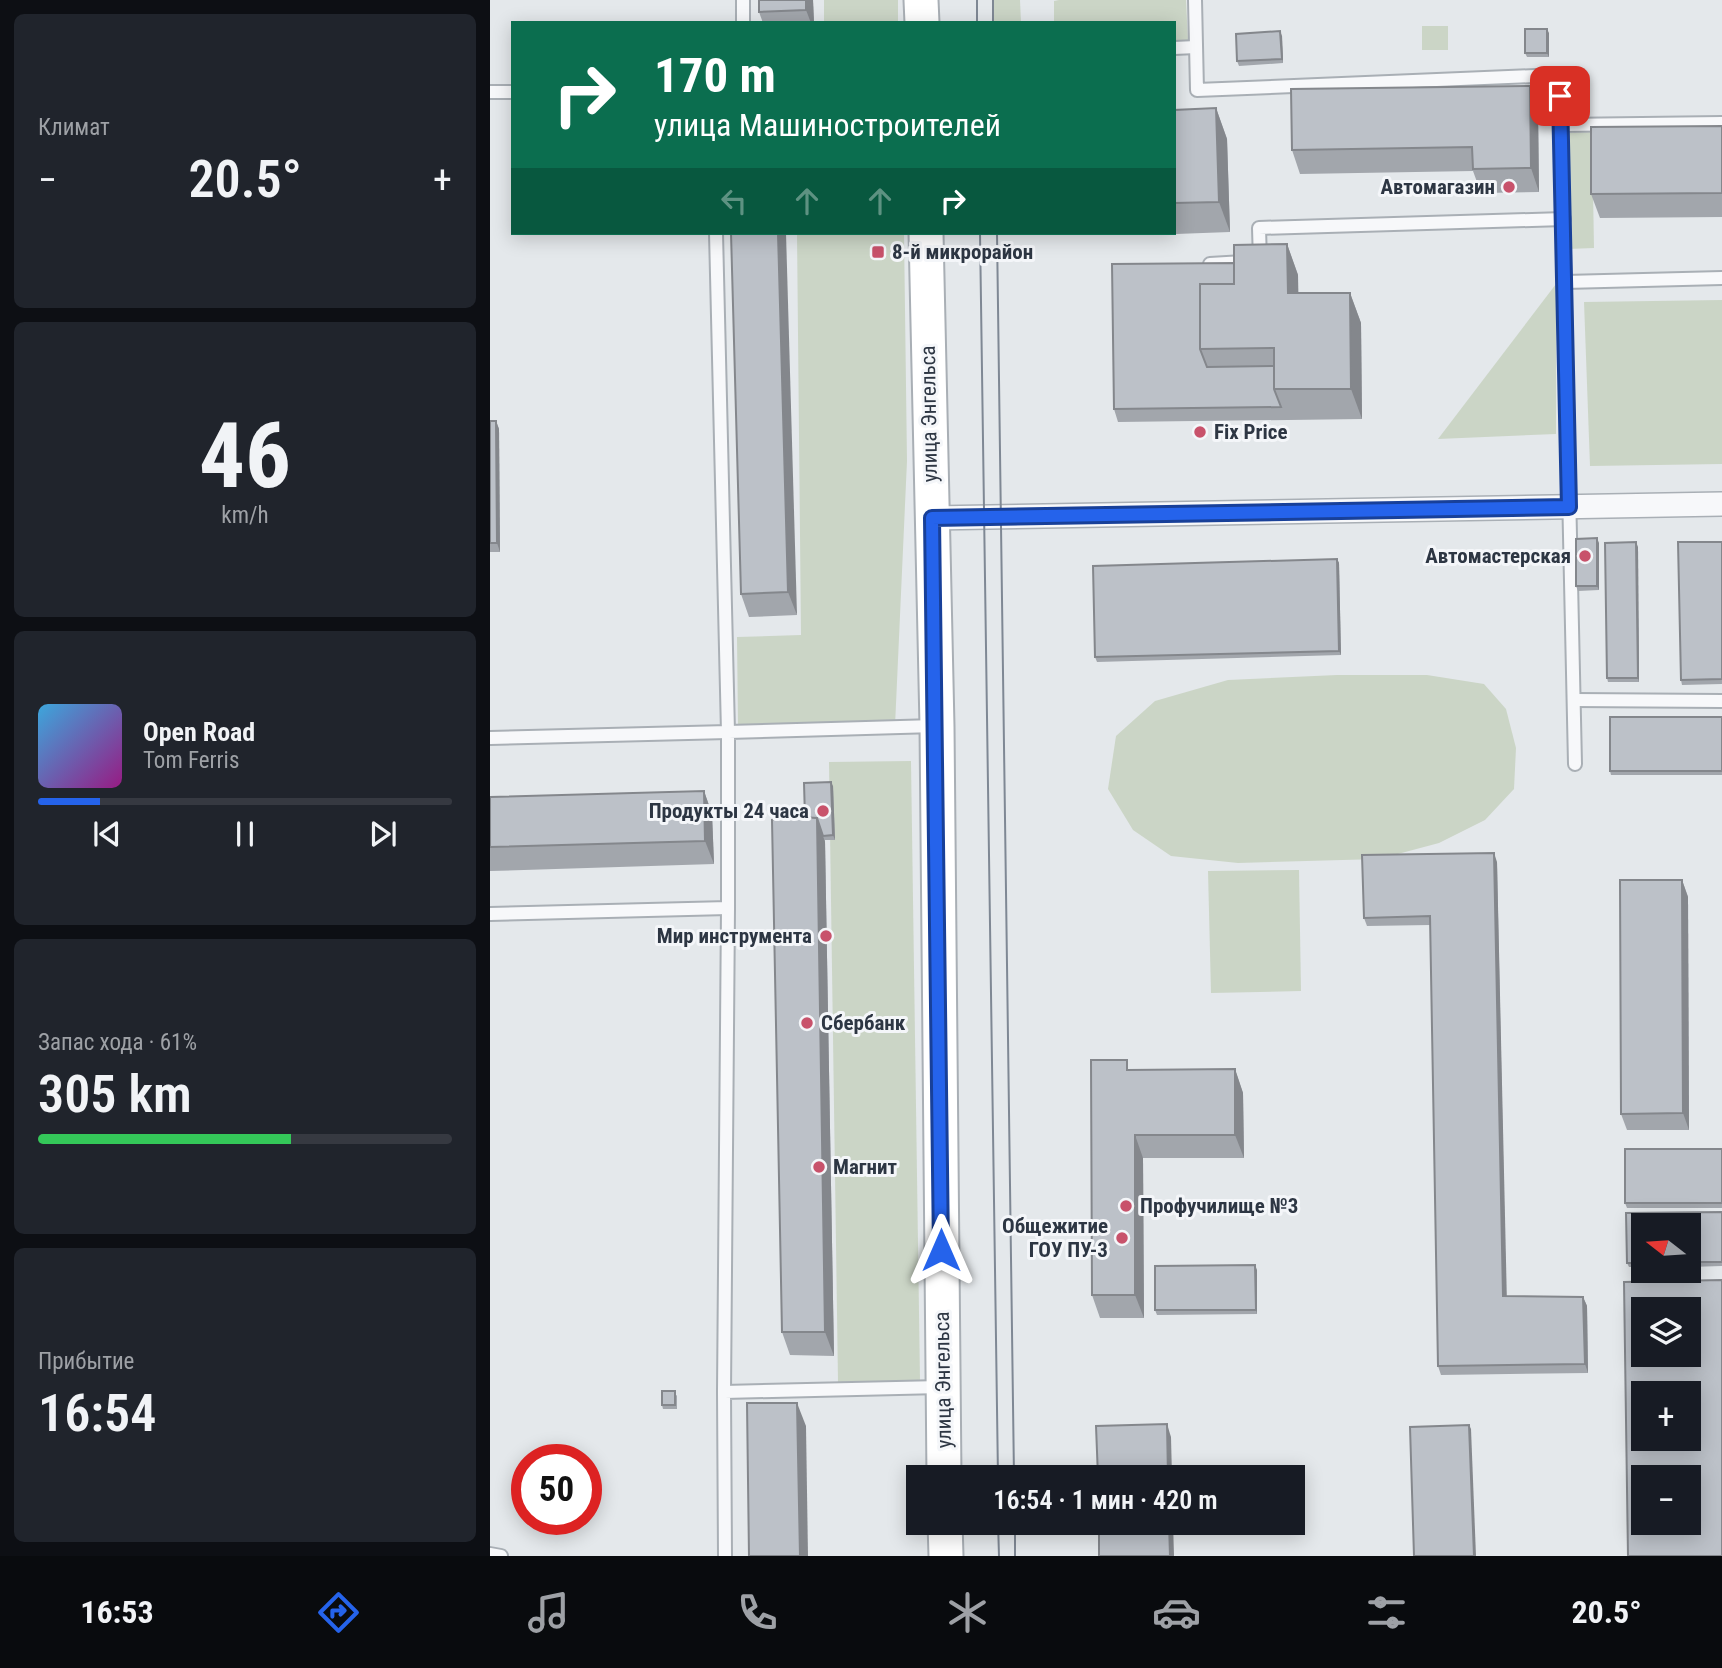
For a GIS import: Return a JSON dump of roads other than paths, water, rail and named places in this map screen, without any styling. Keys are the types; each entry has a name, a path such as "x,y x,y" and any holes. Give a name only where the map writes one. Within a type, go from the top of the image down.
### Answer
{"main road":[{"path":"921,0 922,21"},
{"name":"улица Энгельса","path":"926,235 937,726 944,1465"},
{"path":"946,1535 946,1556"}],"street":[{"path":"932,518 1722,505"}],"lane":[{"path":"743,0 743,21"},
{"path":"1195,0 1198,90 1559,75 1576,764"},
{"path":"1176,48 1196,47"},
{"path":"490,92 511,92"},
{"path":"1561,125 1722,123"},
{"path":"1193,264 1260,261 1259,228 1564,219"},
{"path":"716,235 728,732 725,1556"},
{"path":"1565,282 1722,278"},
{"path":"1574,700 1722,701"},
{"path":"490,738 937,726"},
{"path":"490,914 729,908"},
{"path":"724,1392 942,1387"},
{"path":"490,1554 501,1556"}],"tram line":[{"path":"977,0 977,21"},
{"path":"993,0 993,21"},
{"path":"980,235 998,1465"},
{"path":"997,235 1014,1465"},
{"path":"998,1535 999,1556"},
{"path":"1015,1535 1015,1556"}],"place":[{"name":"Автомагазин","path":"1509,187"},
{"name":"8-й микрорайон","path":"878,252"},
{"name":"Fix Price","path":"1200,432"},
{"name":"Автомастерская","path":"1585,556"},
{"name":"Продукты 24 часа","path":"823,811"},
{"name":"Мир инструмента","path":"826,936"},
{"name":"Сбербанк","path":"807,1023"},
{"name":"Магнит","path":"819,1167"},
{"name":"Профучилище №3","path":"1126,1206"},
{"name":"Общежитие ГОУ ПУ-3","path":"1122,1238"}]}
